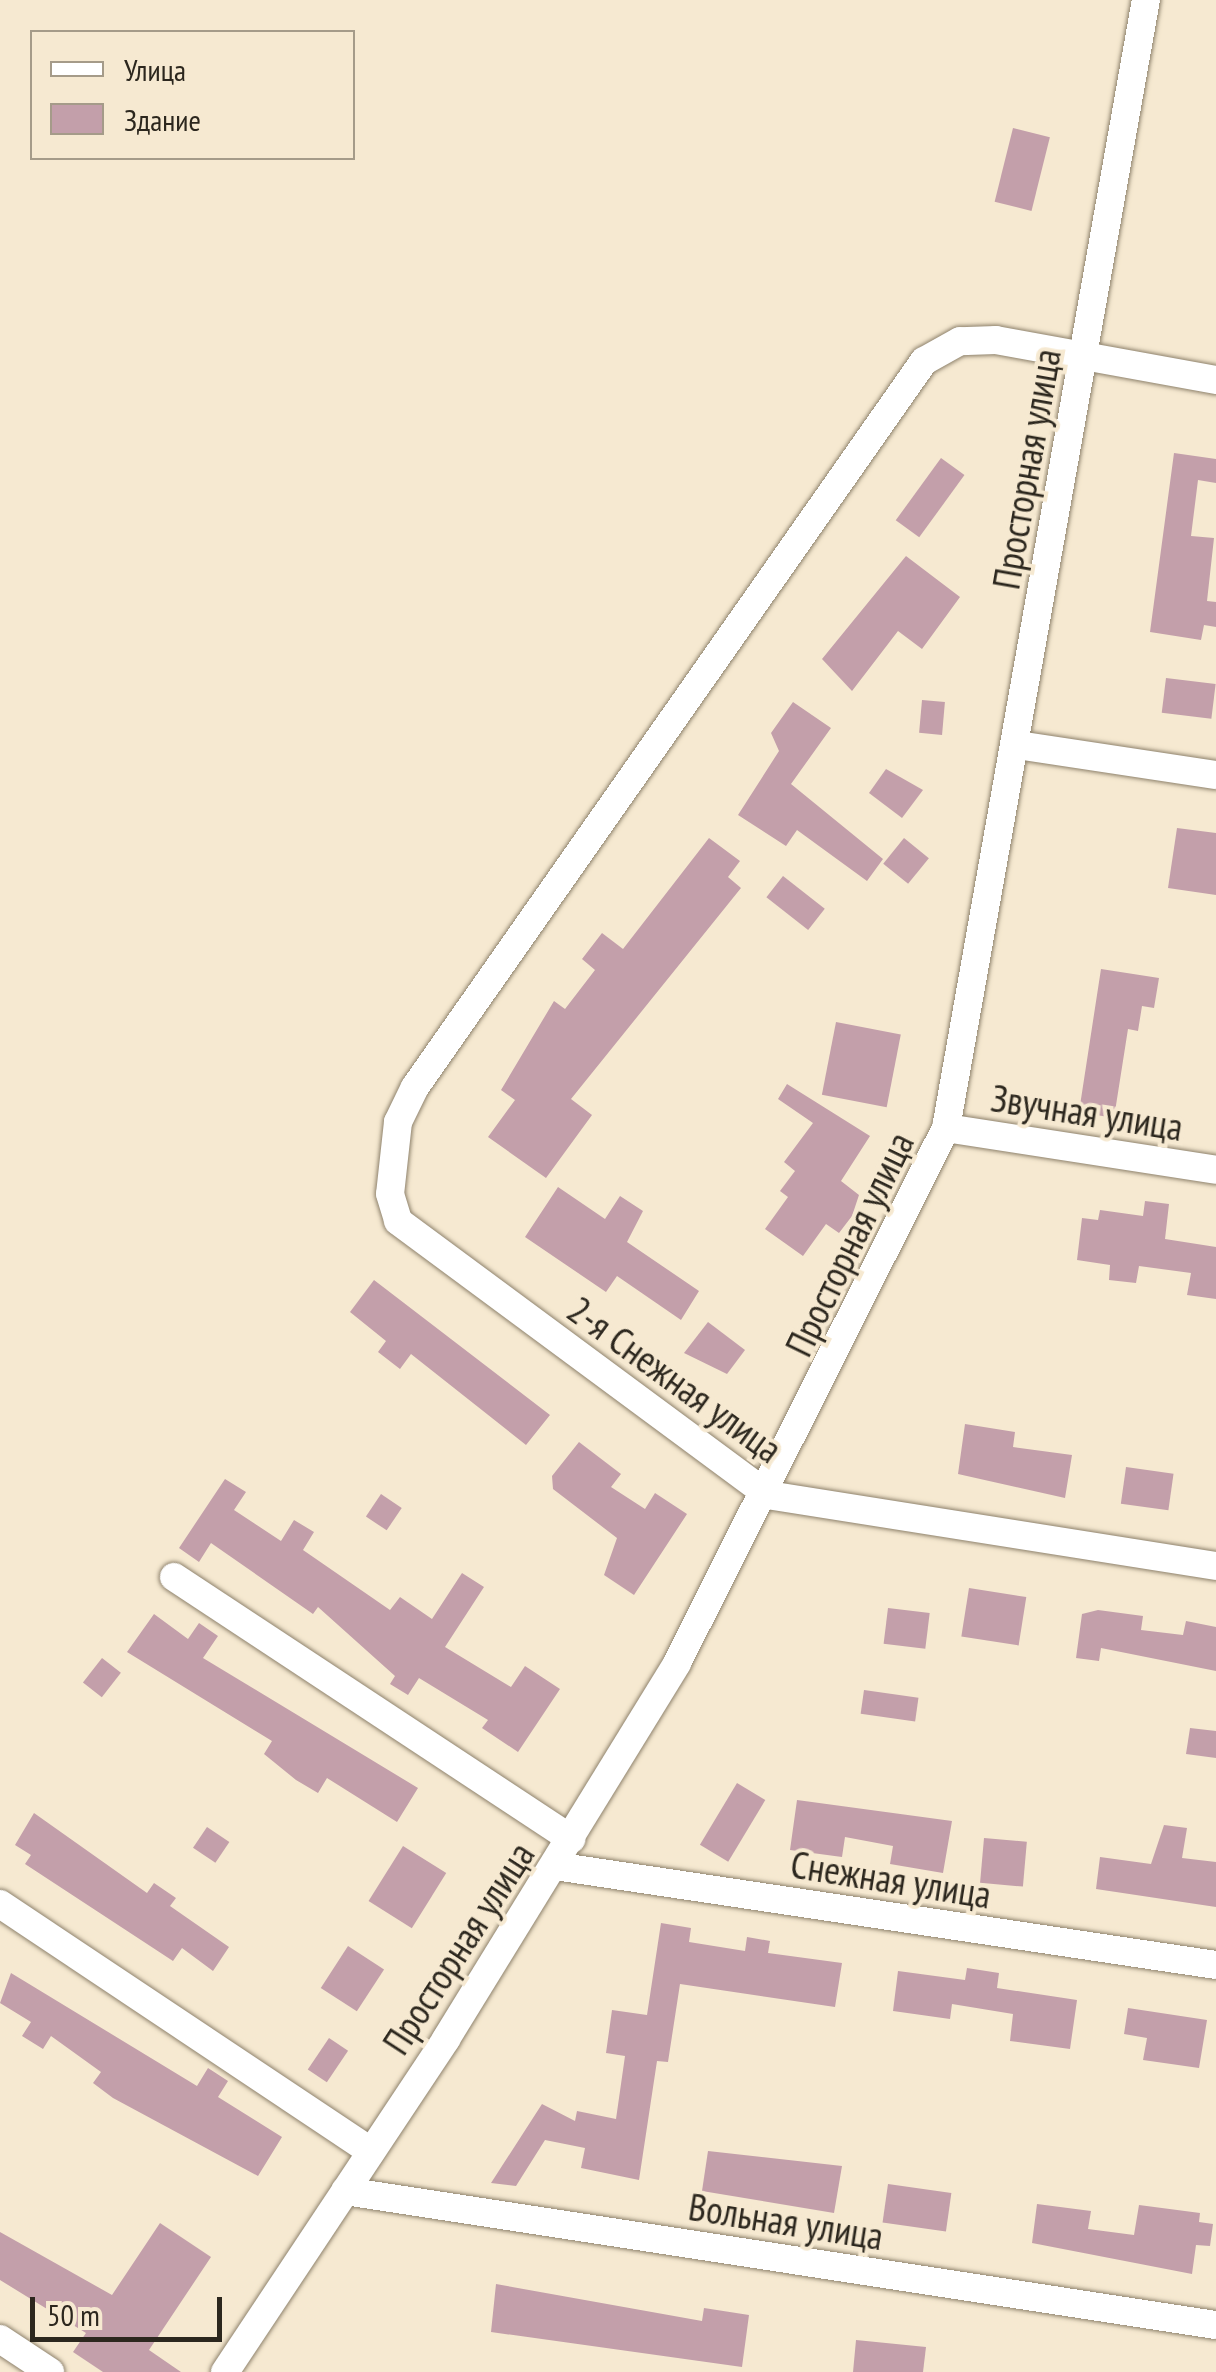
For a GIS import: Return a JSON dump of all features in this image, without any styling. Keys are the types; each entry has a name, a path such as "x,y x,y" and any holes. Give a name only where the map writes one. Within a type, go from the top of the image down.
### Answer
{"street":[{"name":"Просторная улица","path":"226,2372 572,1839 768,1496 946,1128 1017,745 1146,0"},
{"name":"2-я Снежная улица","path":"1083,360 996,340 960,341 924,361 398,1122 390,1194 398,1221 768,1496 1216,1566"},
{"path":"1083,360 1216,380"},
{"path":"1017,745 1216,776"},
{"name":"Звучная улица","path":"946,1128 1216,1170"},
{"path":"174,1578 572,1839"},
{"name":"Снежная улица","path":"556,1866 1216,1965"},
{"path":"0,1904 371,2151"},
{"name":"Вольная улица","path":"344,2191 1216,2325"},
{"path":"0,2339 50,2372"}],"building":[{"path":"1013,128 1050,137 1031,211 995,202"},
{"path":"1174,453 1216,459 1216,483 1198,480 1191,536 1214,538 1207,601 1216,602 1216,627 1204,625 1201,640 1150,632"},
{"path":"941,458 964,475 919,537 896,520"},
{"path":"906,556 960,597 922,649 898,631 852,691 822,659"},
{"path":"1166,678 1216,684 1211,719 1162,713"},
{"path":"922,700 945,702 942,735 919,733"},
{"path":"793,702 831,728 791,784 883,859 867,881 797,830 786,846 738,815 779,751 771,733"},
{"path":"886,769 923,790 902,818 869,793"},
{"path":"1177,828 1216,833 1216,895 1168,888"},
{"path":"709,838 740,861 728,877 741,888 571,1099 592,1115 546,1178 488,1137 515,1100 501,1090 554,1001 565,1009 595,970 582,959 602,933 623,949"},
{"path":"904,838 929,858 908,884 883,864"},
{"path":"783,876 825,909 808,930 766,897"},
{"path":"1101,969 1159,978 1154,1008 1142,1006 1138,1031 1128,1029 1114,1118 1079,1112"},
{"path":"836,1022 901,1035 887,1107 822,1095"},
{"path":"787,1084 870,1136 841,1181 859,1195 852,1216 839,1233 826,1224 803,1256 765,1229 788,1197 780,1191 795,1171 784,1162 813,1123 778,1099"},
{"path":"558,1187 605,1219 620,1196 643,1211 627,1242 699,1291 681,1320 617,1276 606,1292 525,1237"},
{"path":"1145,1201 1169,1204 1165,1239 1216,1247 1216,1299 1187,1295 1191,1273 1139,1266 1136,1283 1109,1280 1110,1265 1077,1260 1082,1218 1098,1220 1100,1210 1143,1216"},
{"path":"374,1280 550,1415 526,1445 411,1354 400,1369 378,1352 386,1341 350,1312"},
{"path":"708,1322 745,1350 727,1374 684,1353"},
{"path":"965,1424 1015,1432 1013,1447 1072,1455 1065,1498 958,1474"},
{"path":"579,1442 621,1474 611,1487 645,1509 655,1493 687,1514 634,1595 604,1575 617,1538 553,1489 552,1476"},
{"path":"1126,1467 1174,1474 1168,1510 1121,1504"},
{"path":"225,1479 246,1492 234,1510 281,1541 294,1520 314,1532 303,1550 390,1610 400,1597 432,1619 462,1573 484,1587 445,1647 511,1687 525,1666 560,1689 518,1752 482,1728 488,1720 419,1678 408,1695 390,1684 395,1676 318,1607 313,1614 211,1543 199,1562 179,1548"},
{"path":"381,1494 402,1508 387,1530 366,1516"},
{"path":"969,1588 1026,1597 1019,1645 961,1636"},
{"path":"888,1608 930,1613 925,1649 884,1644"},
{"path":"1098,1610 1143,1616 1141,1630 1183,1635 1186,1621 1216,1627 1216,1671 1101,1648 1099,1661 1076,1658 1082,1614"},
{"path":"154,1614 188,1639 199,1623 218,1636 203,1658 418,1788 397,1822 327,1778 318,1793 296,1780 264,1754 272,1741 127,1652"},
{"path":"102,1658 121,1673 102,1697 83,1682"},
{"path":"864,1690 918,1698 915,1721 861,1714"},
{"path":"1190,1728 1216,1731 1216,1758 1186,1754"},
{"path":"737,1783 765,1800 728,1862 700,1845"},
{"path":"797,1800 952,1821 943,1873 890,1864 893,1846 845,1837 842,1857 790,1850"},
{"path":"34,1813 147,1893 154,1883 176,1898 170,1906 229,1947 213,1971 182,1948 173,1961 25,1864 31,1855 15,1845"},
{"path":"1164,1825 1187,1828 1182,1858 1216,1862 1216,1907 1096,1889 1100,1857 1151,1864"},
{"path":"207,1827 229,1842 215,1863 193,1848"},
{"path":"984,1838 1027,1842 1023,1887 980,1883"},
{"path":"403,1846 446,1873 412,1928 369,1901"},
{"path":"661,1923 691,1928 689,1942 745,1951 747,1937 770,1941 768,1953 842,1963 835,2007 680,1984 668,2062 657,2061 639,2180 581,2168 585,2148 545,2140 516,2186 491,2183 542,2104 575,2121 577,2111 616,2119 625,2056 606,2053 612,2010 647,2015"},
{"path":"348,1946 384,1969 357,2011 321,1988"},
{"path":"967,1968 999,1973 997,1988 1077,2000 1070,2049 1010,2041 1013,2014 952,2004 950,2019 893,2011 898,1971 965,1980"},
{"path":"11,1973 197,2086 208,2068 228,2081 218,2097 282,2137 258,2176 113,2098 93,2083 101,2072 51,2036 43,2049 22,2036 31,2022 0,2003"},
{"path":"1128,2008 1207,2020 1199,2068 1143,2060 1147,2038 1124,2034"},
{"path":"329,2038 348,2051 327,2082 308,2070"},
{"path":"708,2151 842,2166 834,2213 702,2191"},
{"path":"888,2184 951,2193 946,2232 883,2223"},
{"path":"1037,2204 1091,2211 1088,2229 1134,2235 1139,2205 1200,2213 1199,2222 1213,2224 1210,2246 1196,2245 1192,2274 1032,2243"},
{"path":"160,2223 211,2257 149,2350 181,2372 103,2372 73,2352 86,2333 0,2280 0,2232 112,2295"},
{"path":"496,2284 702,2321 704,2308 749,2315 742,2367 491,2332"},
{"path":"856,2340 926,2347 923,2372 853,2372"}]}
